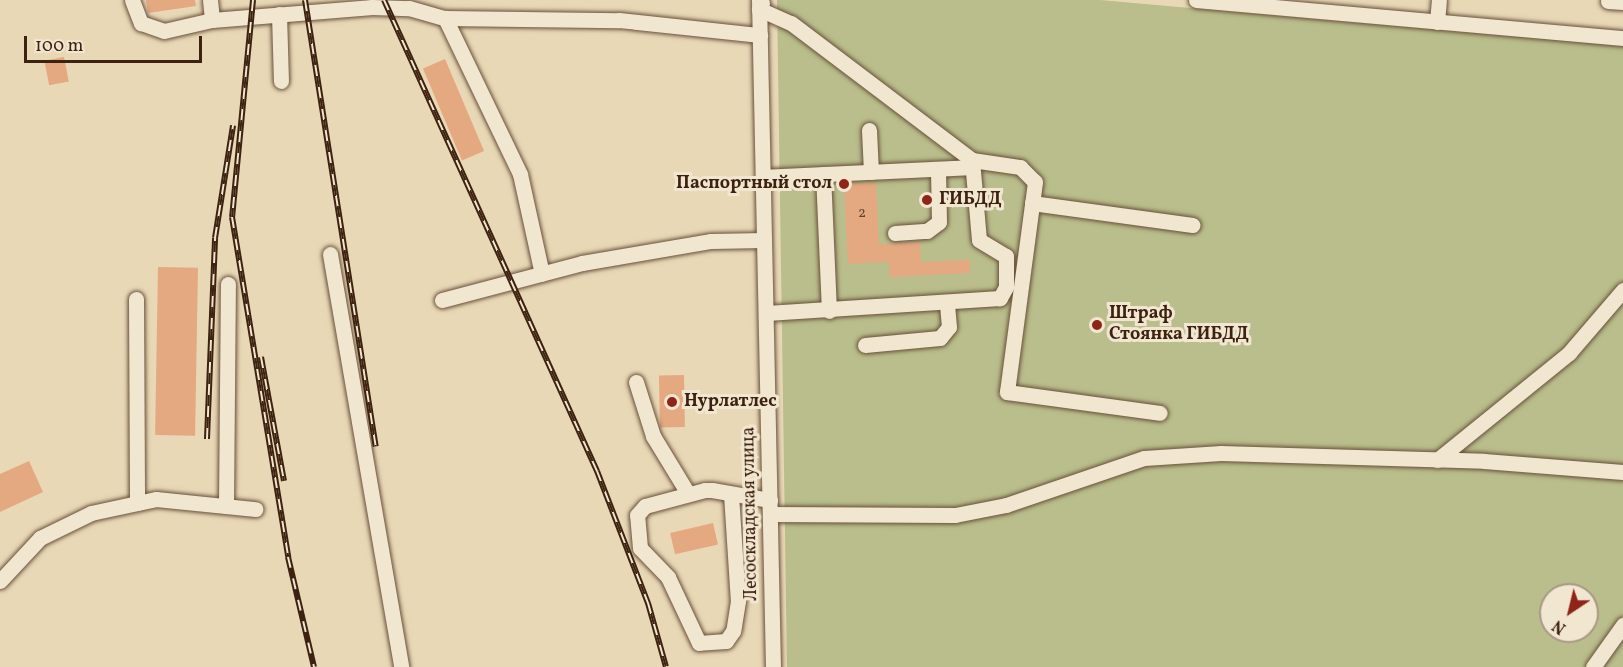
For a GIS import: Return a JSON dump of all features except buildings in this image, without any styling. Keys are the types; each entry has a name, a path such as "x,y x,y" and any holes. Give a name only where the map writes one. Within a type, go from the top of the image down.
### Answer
{"street":[{"path":"132,0 141,23 150,29 212,20 372,7 409,8 445,18 619,20 760,35"},
{"path":"210,0 212,20"},
{"path":"1196,0 1337,6 1437,22 1623,38"},
{"path":"1437,22 1439,0"},
{"path":"761,3 791,23 972,164 979,240 1004,253 1005,292 1000,298 830,311 766,313"},
{"name":"Лесоскладская улица","path":"761,3 773,667"},
{"path":"279,14 281,81"},
{"path":"445,18 520,174 542,274"},
{"path":"869,130 871,172"},
{"path":"763,177 938,169 972,164 1026,169 1035,182 1006,392 1160,413"},
{"path":"895,233 927,231 939,222 938,169"},
{"path":"823,174 830,311"},
{"path":"1032,203 1193,225"},
{"path":"442,300 542,274 711,240 764,240"},
{"path":"330,254 401,667"},
{"path":"226,506 228,284"},
{"path":"1437,460 1569,353 1623,290"},
{"path":"136,299 137,503"},
{"path":"865,345 940,338 949,327 947,302"},
{"path":"636,382 653,436 687,492"},
{"path":"731,494 738,601 733,631 726,641 706,644 695,640 672,584 640,548 634,526 645,506 687,492 731,494 770,507 955,515 1006,505 1144,458 1221,453 1437,460 1623,472"},
{"path":"0,581 39,538 91,513 156,499 255,509"},
{"path":"1593,667 1623,624"}],"green space":[{"path":"777,0 1100,0 1623,46 1623,667 787,667"}],"railway":[{"path":"253,0 232,217 288,557 314,667"},
{"path":"305,0 376,446"},
{"path":"384,0 597,471 648,603 666,667"},
{"path":"207,439 215,238 233,125"},
{"path":"261,357 284,481"}],"place":[{"name":"Паспортный стол","path":"844,184"},
{"name":"ГИБДД","path":"927,200"},
{"name":"Штраф Стоянка ГИБДД","path":"1097,325"},
{"name":"Нурлатлес","path":"672,402"}]}
